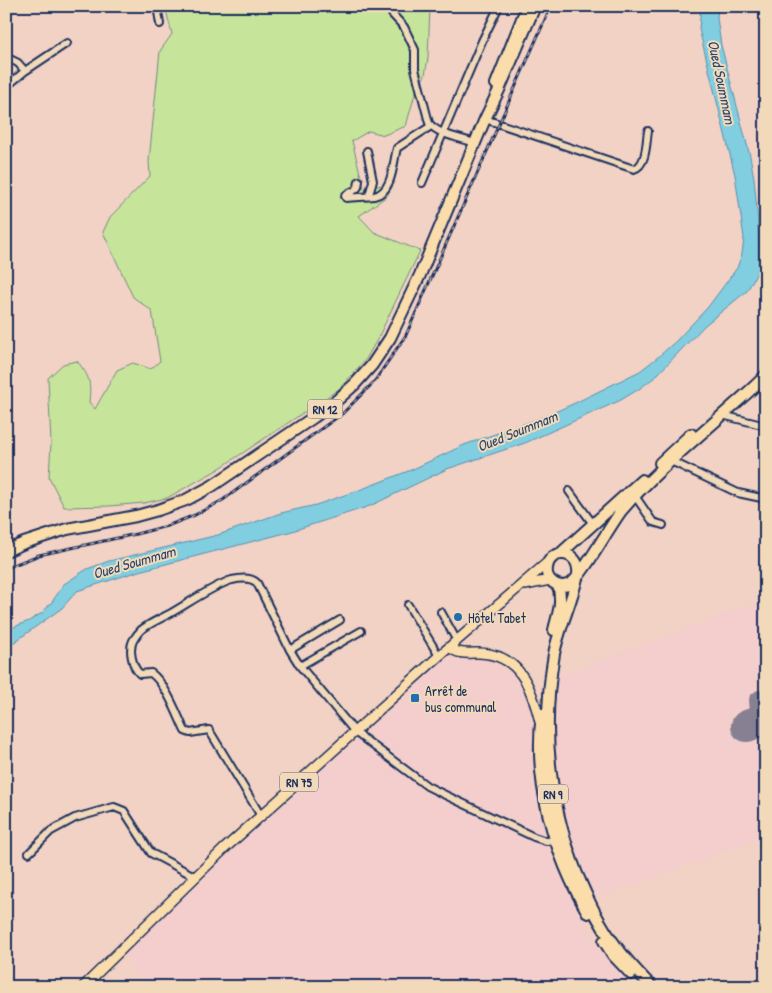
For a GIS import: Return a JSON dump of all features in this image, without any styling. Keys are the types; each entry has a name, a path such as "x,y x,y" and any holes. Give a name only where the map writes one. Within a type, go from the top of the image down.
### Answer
{"highway":[{"name":"RN 12","path":"487,114 502,67 527,6"},
{"name":"RN 12","path":"9,549 67,529 149,513 186,500 212,486 314,417 348,391 367,372 390,338 420,275 487,114 497,96 535,6"},
{"path":"560,554 569,555 576,561 579,570 577,576 566,586 554,582 546,571 551,558 560,554 766,366"},
{"name":"RN 9","path":"652,987 619,951 599,922 573,863 562,829 554,799 548,758 548,711 554,655 577,576 610,526 635,496 671,461 766,375"},
{"name":"RN 9","path":"554,582 561,596 561,603 550,646 540,750 546,801 556,840 574,886 593,922 614,955 643,987"}],"main road":[{"name":"RN 75","path":"83,987 261,816 439,656 548,562"},
{"name":"RN 75","path":"522,586 534,582 554,582"},
{"path":"453,644 455,652 483,653 497,657 518,670 533,695 541,724"}],"street":[{"path":"156,6 160,24"},
{"path":"389,6 392,14 404,28 415,50 415,69 423,104 431,126 444,133 475,143"},
{"path":"422,183 475,58 500,6"},
{"path":"6,87 25,71 67,43"},
{"path":"6,57 18,63 25,71"},
{"path":"487,114 634,169 640,166 643,161 648,131"},
{"path":"359,180 358,187 346,194 346,197 377,195 390,182 397,148 431,126"},
{"path":"367,151 373,180 369,196"},
{"path":"722,415 766,426"},
{"path":"671,461 738,493 766,499"},
{"path":"570,491 593,524"},
{"path":"635,496 653,522 663,525"},
{"path":"261,816 209,730 190,733 185,730 167,694 155,676 151,673 140,674 137,672 132,658 131,647 132,640 140,631 231,580 246,578 257,583 290,650 300,666 355,732 435,790 534,837 556,840"},
{"path":"408,605 439,656"},
{"path":"441,612 453,644"},
{"path":"290,650 340,620"},
{"path":"300,666 361,631"},
{"path":"29,853 51,831 75,818 114,807 124,811 151,853 196,877"}],"shaded area":[{"path":"766,599 766,836 594,900 572,849 557,793 551,737 555,677"},
{"path":"482,659 495,663 510,671 524,689 534,722 533,756 536,782 539,803 551,848 567,889 587,926 608,960 633,987 143,987 125,954 228,853 443,661"}],"green space":[{"path":"165,6 430,6 428,58 425,75 415,94 406,126 384,135 369,131 352,141 364,189 395,182 387,196 359,216 374,232 420,251 366,359 339,389 217,470 167,498 144,503 64,507 49,477 51,443 48,378 63,364 77,361 85,371 90,384 89,402 95,409 117,370 133,363 151,369 160,361 152,311 133,297 103,232 110,217 150,176 149,161 160,51 172,34"}],"water":[{"name":"Oued Soummam","path":"701,6 718,6 717,18 721,45 754,178 758,222 759,269 747,291 705,325 655,377 621,400 525,443 447,469 370,506 289,532 139,571 77,591 62,608 6,648 6,630 29,621 42,613 64,584 87,569 109,561 218,535 281,513 316,505 362,489 411,470 464,445 546,416 575,403 640,371 676,341 708,307 737,268 742,254 744,238 735,175 699,29"}],"taxiway":[{"path":"759,721 756,715 755,699 759,696 766,697"}],"runway":[{"path":"747,726 766,719"}],"railway":[{"path":"6,568 39,555 136,534 167,526 195,515 223,500 343,413 374,382 406,335 551,6"}],"place":[{"name":"Hôtel Tabet","path":"458,617"},
{"name":"Arrêt de bus communal","path":"415,698"}]}
